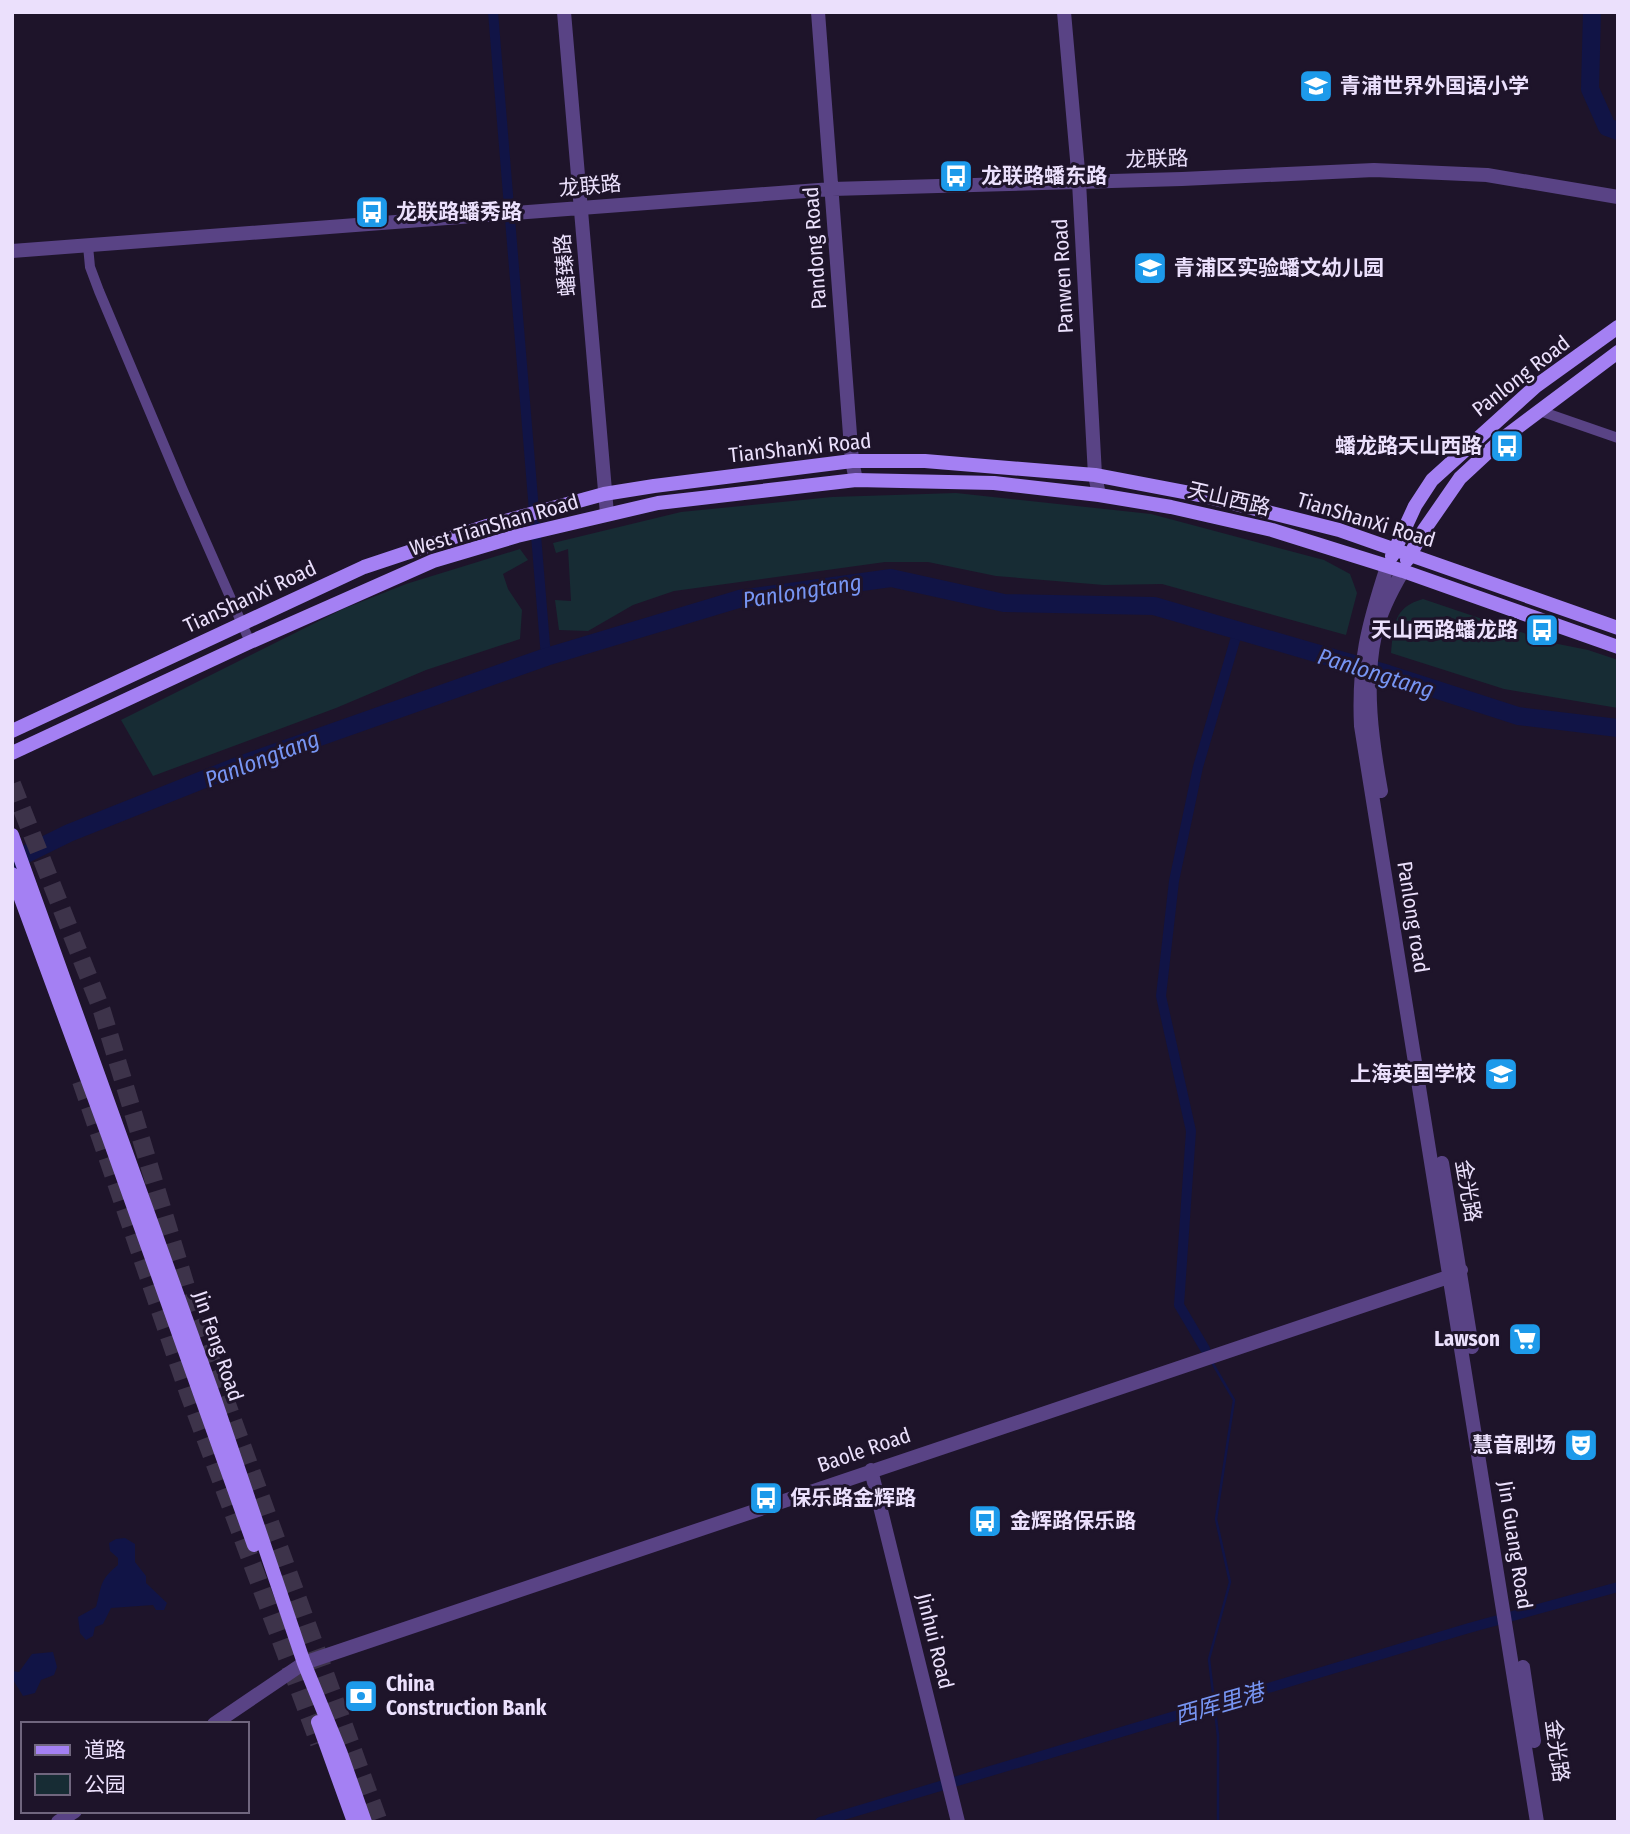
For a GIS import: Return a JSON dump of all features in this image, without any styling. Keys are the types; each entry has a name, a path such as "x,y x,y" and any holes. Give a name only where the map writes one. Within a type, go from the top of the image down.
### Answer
{"main road":[{"name":"Panlong Road","path":"1387,567 1415,506 1432,480 1536,386 1618,327"},
{"name":"Panlong Road","path":"1403,571 1410,554 1460,478 1503,439 1618,352"},
{"name":"TianShanXi Road","path":"12,731 364,568 514,519 604,494 852,461 925,461 1095,475 1200,495 1339,530 1618,628"},
{"name":"天山西路","path":"856,480 995,483 1099,495 1171,507 1272,530 1403,571 1618,647"},
{"name":"West TianShan Road","path":"12,753 250,642 433,561 517,536 658,503 856,480"},
{"name":"Jin Feng Road","path":"12,835 20,882 214,1397 354,1822"},
{"name":"Jin Feng Road","path":"301,1666 341,1754 365,1822"}],"street":[{"name":"蟠臻路","path":"564,12 607,514"},
{"name":"Pandong Road","path":"818,12 852,461 856,480"},
{"name":"Panwen Road","path":"1064,12 1079,182 1095,475 1099,495"},
{"name":"龙联路","path":"88,246 832,189 1374,170 1487,175 1618,197"},
{"path":"12,251 88,246 90,267 99,291 181,488 250,642"},
{"path":"1540,411 1618,438"},
{"name":"Panlong road","path":"1387,567 1360,675 1365,703 1360,726 1456,1273"},
{"path":"1371,634 1403,571"},
{"path":"1456,1273 1510,1595 1513,1638"},
{"name":"Baole Road","path":"217,1722 301,1666 1456,1273"},
{"name":"Jin Guang Road","path":"1456,1273 1504,1609 1513,1638 1538,1820"},
{"name":"Jinhui Road","path":"871,1470 958,1822"}],"green space":[{"path":"956,493 1151,514 1324,560 1350,574 1357,593 1346,635 1162,584 1104,585 996,576 928,562 885,562 674,591 633,605 588,631 559,630 555,600 571,601 568,549 556,553 553,543 681,512 832,497"},
{"path":"520,549 528,560 503,574 508,589 522,610 520,639 426,670 336,708 153,776 121,720 343,609 406,584"},
{"path":"1423,599 1553,643 1618,660 1618,708 1504,689 1391,653 1400,612"}],"shaded area":[{"path":"125,1538 135,1544 135,1562 146,1576 146,1583 167,1603 164,1610 156,1610 153,1605 111,1608 103,1624 95,1627 93,1636 86,1640 80,1633 78,1617 96,1607 104,1579 118,1565 118,1558 110,1551 109,1543"},
{"path":"53,1652 57,1667 54,1675 41,1680 35,1693 23,1696 12,1678 12,1671 19,1672 32,1654"}],"waterway":[{"path":"493,12 546,657"},
{"name":"Panlongtang","path":"1592,12 1590,89 1607,127 1618,131"},
{"name":"Panlongtang","path":"12,861 69,833 240,765 546,657 739,599 891,578 1004,603 1154,606 1388,674 1518,716 1618,728"},
{"path":"1205,1349 1179,1305 1191,1131 1161,996 1174,881 1198,767 1238,630"},
{"path":"1213,1364 1234,1400 1216,1519 1230,1582 1209,1659 1218,1736 1218,1822"},
{"name":"西厍里港","path":"820,1822 1469,1628 1618,1587"}],"tunnel":[{"path":"12,784 102,1011 195,1316 379,1822"},
{"path":"81,1081 188,1392 319,1743"}],"place":[{"name":"青浦世界外国语小学","path":"1316,86"},
{"name":"龙联路蟠东路","path":"956,176"},
{"name":"龙联路蟠秀路","path":"372,212"},
{"name":"青浦区实验蟠文幼儿园","path":"1150,268"},
{"name":"蟠龙路天山西路","path":"1507,446"},
{"name":"天山西路蟠龙路","path":"1542,630"},
{"name":"上海英国学校","path":"1501,1074"},
{"name":"Lawson","path":"1525,1339"},
{"name":"慧音剧场","path":"1581,1445"},
{"name":"保乐路金辉路","path":"766,1498"},
{"name":"金辉路保乐路","path":"985,1521"},
{"name":"China Construction Bank","path":"361,1696"}]}
